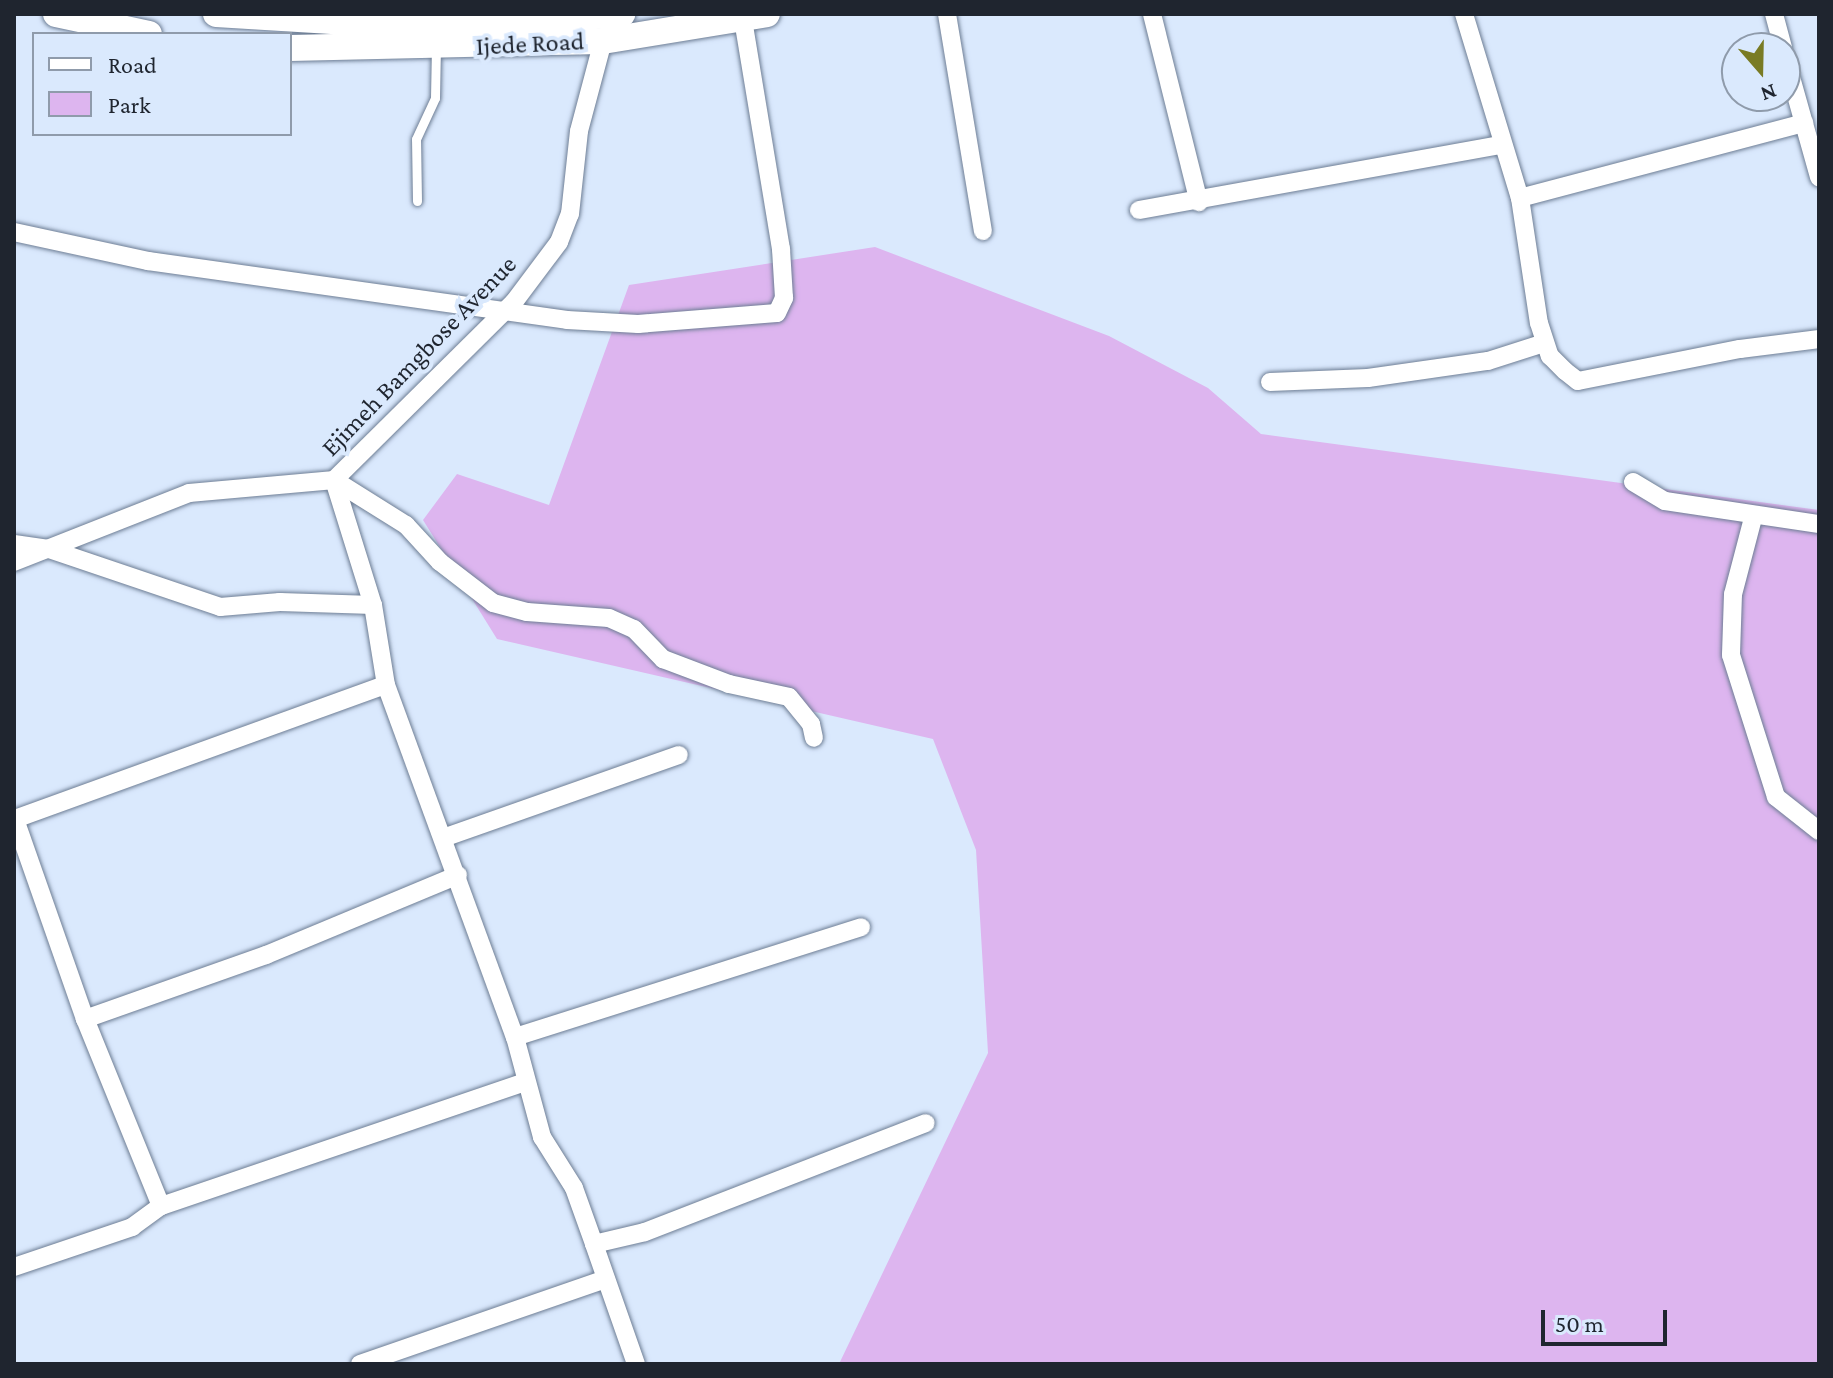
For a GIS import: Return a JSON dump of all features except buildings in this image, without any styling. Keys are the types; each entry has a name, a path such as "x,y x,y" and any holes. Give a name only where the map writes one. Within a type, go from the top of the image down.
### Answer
{"main road":[{"path":"56,14 140,32"},
{"name":"Ijede Road","path":"216,14 447,28 622,14"},
{"name":"Ijede Road","path":"292,48 436,48 603,41 755,16"}],"street":[{"path":"947,14 983,231"},
{"path":"1152,14 1199,202"},
{"path":"1464,14 1500,145 1520,198 1544,343 1550,356 1578,381 1819,339"},
{"path":"14,232 148,261 340,285 502,313 638,324 777,313 784,298 781,249 755,16"},
{"name":"Ejimeh Bamgbose Avenue","path":"14,562 189,493 334,480 502,313 538,273 570,214 579,131 603,41"},
{"path":"1520,198 1802,116 1819,104"},
{"path":"1801,112 1819,177"},
{"path":"1139,210 1199,202 1500,145"},
{"path":"1270,382 1368,378 1473,363 1544,343"},
{"path":"334,480 373,605 386,685 458,875 465,910 515,1037 547,1149 574,1188 636,1364"},
{"path":"334,480 406,525 440,562 493,603 527,612 621,623 634,629 663,659 729,684 789,697 799,703 814,738"},
{"path":"1633,482 1650,497 1753,518 1819,524"},
{"path":"1753,518 1733,594 1731,655 1776,797 1819,831"},
{"path":"14,544 49,549 220,607 373,605"},
{"path":"161,1206 85,1019 14,818 386,685"},
{"path":"443,838 679,755"},
{"path":"85,1019 266,955 458,875"},
{"path":"515,1037 861,927"},
{"path":"14,1267 132,1227 161,1206 526,1082"},
{"path":"594,1244 645,1232 926,1123"},
{"path":"360,1364 606,1279"}],"lane":[{"path":"417,201 416,139 435,98 436,48"}],"green space":[{"path":"875,247 1109,336 1208,388 1261,434 1819,510 1819,1364 839,1364 988,1053 976,850 933,739 497,639 423,520 457,474 549,505 629,285"}]}
